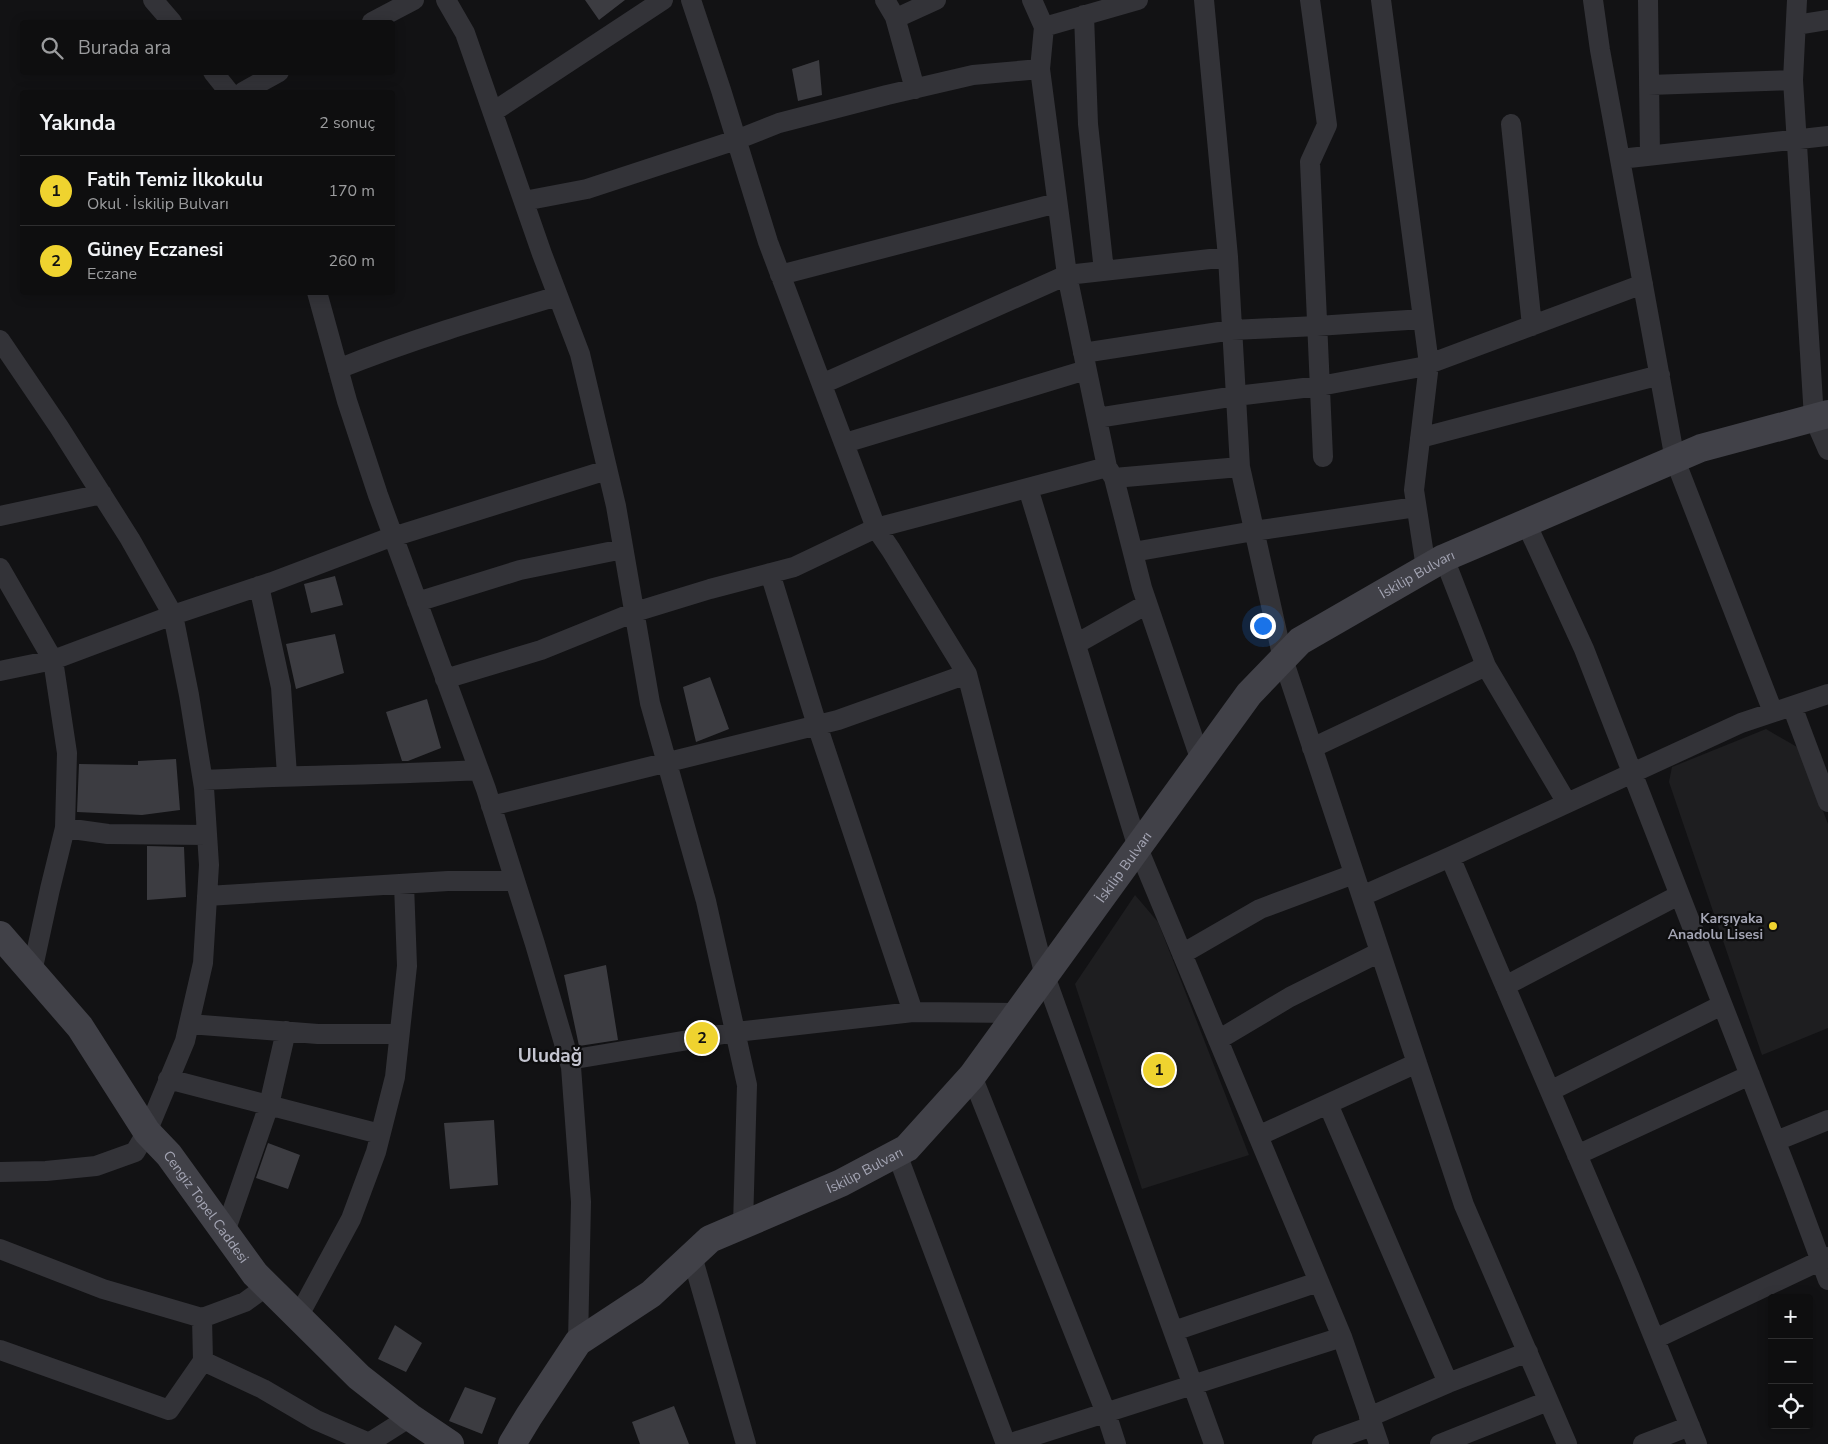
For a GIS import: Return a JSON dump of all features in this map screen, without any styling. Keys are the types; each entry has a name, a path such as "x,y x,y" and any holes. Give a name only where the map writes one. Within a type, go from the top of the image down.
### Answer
{"main road":[{"name":"İskilip Bulvarı","path":"512,1444 578,1342 651,1294 710,1239 841,1183 907,1148 972,1076 1249,694 1300,641 1435,563 1526,523 1702,448 1821,416"},
{"name":"Cengiz Topel Caddesi","path":"0,935 80,1027 147,1132 169,1155 255,1274 359,1377 410,1417 450,1444"}],"street":[{"path":"153,0 170,20"},
{"path":"376,20 414,0"},
{"path":"446,0 465,33 580,354 623,549 650,703 706,901 747,1085 744,1224"},
{"path":"493,112 662,0"},
{"path":"690,0 768,242 876,528 967,674 1045,976 1214,1444"},
{"path":"885,0 895,17 915,89"},
{"path":"895,17 936,0"},
{"path":"1032,0 1044,27 1040,69 1057,203 1067,275 1096,418 1147,604 1201,761"},
{"path":"1044,27 1138,0"},
{"path":"1204,0 1228,257 1240,467 1283,659 1464,1205 1567,1444"},
{"path":"1310,0 1327,125 1310,162 1323,457"},
{"path":"1381,0 1429,364 1414,490 1416,507 1435,563 1486,666 1567,803"},
{"path":"1593,0 1675,460 1782,709 1828,802"},
{"path":"1648,0 1650,156"},
{"path":"1797,0 1792,80 1821,416 1828,450"},
{"path":"1084,15 1088,124 1104,271"},
{"path":"1796,25 1828,20"},
{"path":"524,201 587,189 736,140 779,123 973,75 1040,69"},
{"path":"215,75 227,90"},
{"path":"247,90 274,75"},
{"path":"1649,85 1792,80"},
{"path":"1511,124 1532,326"},
{"path":"1620,159 1828,136"},
{"path":"780,275 1057,203"},
{"path":"822,384 1067,275 1228,257"},
{"path":"1096,418 1236,396 1320,386 1421,367 1643,284"},
{"path":"318,295 347,401 393,537 491,806 571,1067 581,1202 578,1342"},
{"path":"338,369 379,352 558,296"},
{"path":"845,443 1085,362 1232,330 1423,318"},
{"path":"0,340 102,494 173,615 203,780 209,865 203,963 185,1041 147,1132 135,1152 96,1166 46,1171 0,1172"},
{"path":"1420,438 1660,375"},
{"path":"446,679 541,650 634,612 710,589 794,567 876,528 1028,488 1110,472 1240,467"},
{"path":"0,671 53,660 393,537 607,470"},
{"path":"1028,488 1138,848 1342,1338 1373,1429"},
{"path":"0,516 102,494"},
{"path":"1133,552 1254,531 1416,507"},
{"path":"1526,523 1584,649 1722,1005 1824,1259 1828,1280"},
{"path":"417,602 520,570 623,549"},
{"path":"0,568 53,660 67,753 65,828 32,972"},
{"path":"770,573 817,725 913,1012"},
{"path":"258,586 282,687 286,775"},
{"path":"1076,644 1147,604"},
{"path":"1312,748 1486,666"},
{"path":"491,806 667,764 838,720 967,674"},
{"path":"1362,896 1741,723 1828,694"},
{"path":"203,780 286,775 393,774 479,770"},
{"path":"65,828 108,834 207,835"},
{"path":"1450,857 1578,1155 1694,1435 1643,1444"},
{"path":"1182,954 1260,909 1354,874"},
{"path":"207,896 448,881 515,881"},
{"path":"298,1317 351,1218 376,1152 394,1077 407,966 404,884"},
{"path":"1506,986 1679,895"},
{"path":"1218,1040 1290,997 1380,952"},
{"path":"1550,1091 1722,1005"},
{"path":"569,1060 736,1032 913,1012 1018,1013"},
{"path":"189,1024 318,1034 399,1034"},
{"path":"225,1232 268,1105 286,1031"},
{"path":"1258,1136 1417,1063"},
{"path":"1578,1155 1750,1075"},
{"path":"972,1076 1106,1413 1116,1444"},
{"path":"168,1079 380,1134"},
{"path":"1328,1104 1448,1383"},
{"path":"1776,1141 1828,1120"},
{"path":"897,1154 1007,1444 1342,1338"},
{"path":"0,1249 104,1289 202,1318 245,1302 267,1286"},
{"path":"692,1256 746,1444"},
{"path":"1655,1339 1824,1259"},
{"path":"1174,1331 1318,1282"},
{"path":"0,1350 169,1410 203,1361 202,1318"},
{"path":"1322,1444 1373,1429 1448,1383 1528,1352"},
{"path":"203,1361 263,1389 316,1420 369,1442 410,1417"},
{"path":"1440,1444 1548,1401"}],"shaded area":[{"name":"Karşıyaka Anadolu Lisesi","path":"1766,729 1797,747 1828,824 1828,1028 1762,1055 1669,782 1672,767"},
{"path":"1135,895 1158,922 1249,1155 1142,1189 1075,984"}],"building":[{"path":"585,0 625,0 599,20"},
{"path":"819,60 822,95 798,101 792,69"},
{"path":"335,576 343,605 311,613 304,584"},
{"path":"335,634 344,673 296,689 286,644"},
{"path":"710,677 729,729 696,742 683,687"},
{"path":"427,699 441,748 408,761 402,761 386,712"},
{"path":"176,759 180,810 142,815 77,812 79,764 138,765 138,761"},
{"path":"147,846 184,847 186,897 147,900"},
{"path":"606,965 618,1040 579,1046 564,975"},
{"path":"494,1120 498,1185 450,1189 444,1123"},
{"path":"268,1143 300,1155 288,1189 256,1178"},
{"path":"395,1325 422,1343 406,1372 378,1359"},
{"path":"465,1387 496,1398 482,1434 449,1421"},
{"path":"674,1406 689,1444 640,1444 632,1422"}],"place":[{"name":"Karşıyaka Anadolu Lisesi","path":"1773,926"},
{"name":"Güney Eczanesi","path":"702,1038"},
{"name":"Fatih Temiz İlkokulu","path":"1159,1070"}],"district":[{"name":"Uludağ","path":"550,1056"}]}
